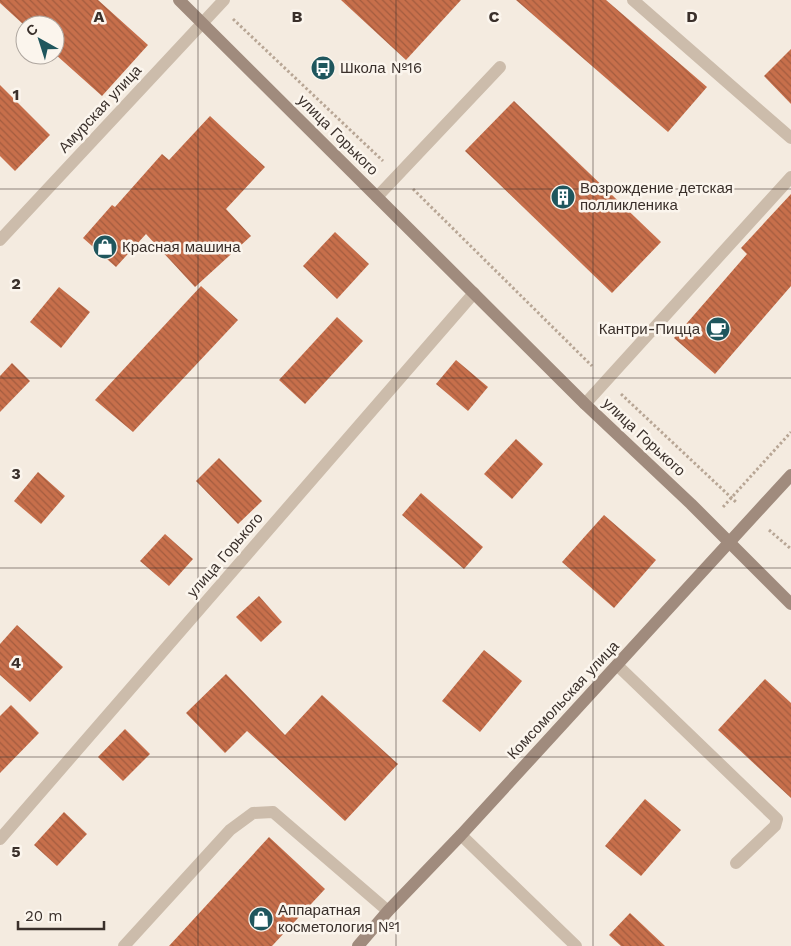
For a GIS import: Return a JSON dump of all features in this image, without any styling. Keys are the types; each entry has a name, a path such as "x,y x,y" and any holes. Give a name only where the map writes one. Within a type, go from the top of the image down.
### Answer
{"main road":[{"name":"улица Горького","path":"179,0 585,404 730,542 791,604"},
{"name":"Комсомольская улица","path":"358,946 388,911 461,835 791,475"}],"street":[{"path":"633,0 791,138"},
{"name":"Амурская улица","path":"0,240 221,3"},
{"path":"377,197 500,67"},
{"path":"585,404 791,177"},
{"name":"улица Горького","path":"0,839 474,293"},
{"path":"617,664 777,819 775,826 736,863"},
{"path":"124,946 230,830 254,813 273,812 388,911"},
{"path":"461,835 575,946"}],"path":[{"path":"221,3 606,380 731,497 791,548"},
{"path":"709,522 791,432"}],"building":[{"path":"0,0 98,0 148,45 102,96 65,63 65,15 15,15 15,17 0,3"},
{"path":"341,0 461,0 406,60"},
{"path":"516,0 606,0 707,87 668,132"},
{"path":"791,49 791,104 764,76"},
{"path":"0,85 50,135 15,171 0,156"},
{"name":"Возрождение детская полликленика","path":"514,101 661,242 612,293 465,151"},
{"path":"210,116 265,167 226,209 251,236 195,287 146,234 116,267 83,238 112,205 115,207 162,154 169,160"},
{"path":"791,194 791,286 715,374 674,338 747,254 741,248"},
{"path":"335,232 369,264 337,299 303,266"},
{"path":"201,286 238,320 133,432 95,400"},
{"path":"59,287 90,312 61,348 30,322"},
{"path":"337,317 363,341 305,404 279,380"},
{"path":"456,360 488,387 468,411 436,384"},
{"path":"12,363 30,381 0,412 0,376"},
{"path":"516,439 543,464 512,499 484,474"},
{"path":"219,458 262,501 238,524 196,481"},
{"path":"38,472 65,496 41,524 14,501"},
{"path":"421,493 483,547 464,569 402,515"},
{"path":"604,515 656,560 614,608 562,562"},
{"path":"165,534 193,559 169,586 140,561"},
{"path":"259,596 282,622 261,642 236,617"},
{"path":"17,625 63,667 30,702 0,675 0,644"},
{"path":"484,650 522,681 480,732 442,701"},
{"path":"226,674 285,735 322,695 398,764 345,821 247,731 225,753 186,713"},
{"path":"765,679 791,703 791,798 718,730"},
{"path":"11,705 39,733 0,773 0,716"},
{"path":"125,729 150,754 123,781 98,757"},
{"path":"645,799 681,830 641,876 605,846"},
{"path":"64,812 87,834 57,866 34,845"},
{"path":"269,837 325,889 272,946 169,946"},
{"path":"630,913 665,946 621,946 609,935"}],"place":[{"name":"Школа №16","path":"323,68"},
{"name":"Возрождение детская полликленика","path":"563,197"},
{"name":"Красная машина","path":"105,247"},
{"name":"Кантри-Пицца","path":"718,329"},
{"name":"Аппаратная косметология №1","path":"261,919"}]}
